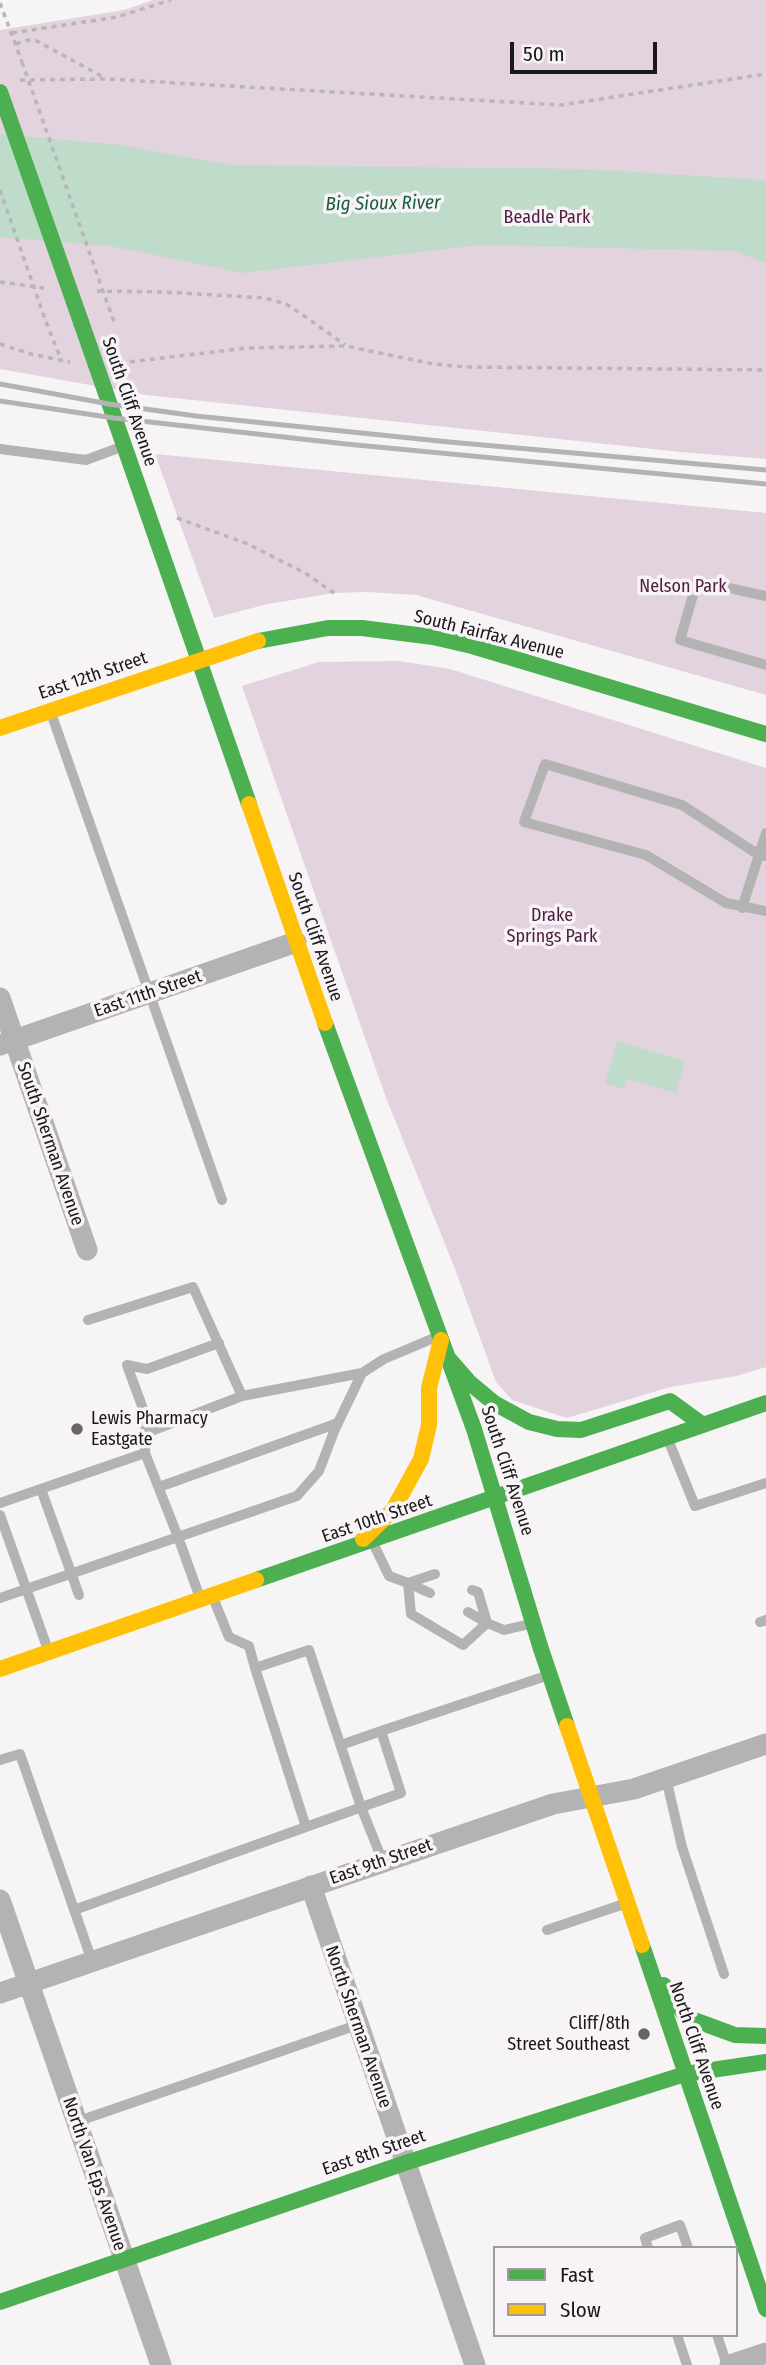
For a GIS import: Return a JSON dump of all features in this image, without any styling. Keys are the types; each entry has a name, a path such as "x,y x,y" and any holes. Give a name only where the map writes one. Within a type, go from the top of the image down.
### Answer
{"main road":[{"name":"South Cliff Avenue","path":"5,86 81,321 197,661 350,1094 449,1359 591,1796"},
{"name":"South Fairfax Avenue","path":"197,661 293,633 328,628 396,631 472,646 766,734"},
{"name":"East 12th Street","path":"0,728 197,661"},
{"path":"353,1547 378,1527 393,1510 421,1459 429,1425 429,1388 441,1338"},
{"path":"449,1359 470,1383 494,1403 528,1422 556,1429 581,1430 670,1401 703,1425"},
{"name":"East 10th Street","path":"0,1669 766,1403"},
{"name":"North Cliff Avenue","path":"591,1796 766,2309"},
{"path":"641,1946 674,2003 686,2017 735,2035 766,2036"},
{"name":"East 8th Street","path":"0,2302 405,2163 685,2074 766,2062"}],"street":[{"name":"East 11th Street","path":"7,1043 296,942"},
{"name":"South Sherman Avenue","path":"0,998 7,1043 87,1250"},
{"name":"East 9th Street","path":"0,1993 553,1804 634,1789 766,1744"},
{"name":"North Sherman Avenue","path":"311,1886 475,2365"},
{"name":"North Van Eps Avenue","path":"0,1900 161,2365"},
{"path":"729,2365 766,2353"}],"lane":[{"path":"0,449 86,460 124,446"},
{"path":"766,596 697,581 680,640 766,665"},
{"path":"50,711 222,1199"},
{"path":"762,855 682,805 545,764 524,822 646,855 726,903 766,911"},
{"path":"742,908 762,855 766,833"},
{"path":"88,1320 193,1287 242,1396"},
{"path":"146,1433 242,1396 362,1374 384,1359 441,1338"},
{"path":"219,1343 146,1369 127,1365 146,1417 145,1452 178,1537 206,1598 229,1637 249,1646 306,1827"},
{"path":"0,1598 297,1496 319,1471 362,1374"},
{"path":"159,1488 338,1423"},
{"path":"667,1438 695,1506 766,1483"},
{"path":"0,1503 145,1452"},
{"path":"41,1489 79,1595"},
{"path":"0,1515 49,1652"},
{"path":"372,1541 389,1576 430,1593"},
{"path":"408,1583 435,1574"},
{"path":"408,1583 411,1614 463,1644 487,1623"},
{"path":"472,1590 478,1592 487,1623"},
{"path":"468,1612 504,1630 533,1624"},
{"path":"255,1668 309,1650 361,1807 383,1862"},
{"path":"341,1745 550,1675"},
{"path":"74,1910 401,1793 381,1731"},
{"path":"0,1760 20,1754 92,1961"},
{"path":"666,1777 682,1847 724,1974"},
{"path":"547,1930 627,1903"},
{"path":"76,2122 357,2025"},
{"path":"647,2246 645,2238 680,2225 687,2246"},
{"path":"678,2337 687,2365"},
{"path":"718,2337 729,2365"}],"path":[{"path":"12,33 117,17 171,0"},
{"path":"0,3 114,322"},
{"path":"16,44 28,40 37,41 107,79"},
{"path":"5,86 107,79 561,105 766,74"},
{"path":"0,190 62,362"},
{"path":"0,282 48,289"},
{"path":"96,291 265,298 285,304 303,314 346,346"},
{"path":"0,344 62,362 125,363 247,348 346,346 433,364 468,367 766,370"},
{"path":"177,518 247,544 306,573 334,593"}],"green space":[{"name":"Beadle Park","path":"153,0 766,0 766,459 146,395 0,369 0,30 124,10"},
{"name":"Nelson Park","path":"155,454 766,513 766,695 416,595 334,593 268,604 214,618"},
{"name":"Drake Springs Park","path":"399,661 450,669 766,768 766,1367 737,1376 670,1387 567,1418 512,1400 496,1382 455,1269 385,1095 242,686 319,662"}],"water":[{"name":"Big Sioux River","path":"0,134 121,145 230,165 585,169 766,180 766,263 735,251 480,245 243,273 110,246 0,237"},
{"path":"617,1041 685,1061 676,1093 627,1079 624,1089 605,1083"}],"railway":[{"path":"0,384 109,404 196,416 766,470"},
{"path":"0,401 114,418 346,444 766,484"}],"traffic: fast":[{"path":"0,92 81,322"},
{"path":"81,322 249,804"},
{"path":"258,641 328,628 362,628 433,637 472,646 766,734"},
{"path":"325,1023 474,1429 567,1726"},
{"path":"449,1359 470,1383 494,1403 529,1422 557,1429 581,1430 670,1401 703,1425"},
{"path":"256,1580 766,1403"},
{"path":"642,1945 766,2309"},
{"path":"664,1985 686,2017 735,2035 766,2036"},
{"path":"0,2302 405,2163 685,2074 766,2062"}],"traffic: slow":[{"path":"0,728 258,641"},
{"path":"249,804 325,1023"},
{"path":"363,1539 393,1510 421,1459 429,1425 429,1388 441,1340"},
{"path":"0,1669 256,1580"},
{"path":"567,1726 642,1945"}],"place":[{"name":"Lewis Pharmacy Eastgate","path":"77,1429"},
{"name":"Cliff/8th Street Southeast","path":"644,2034"}]}
